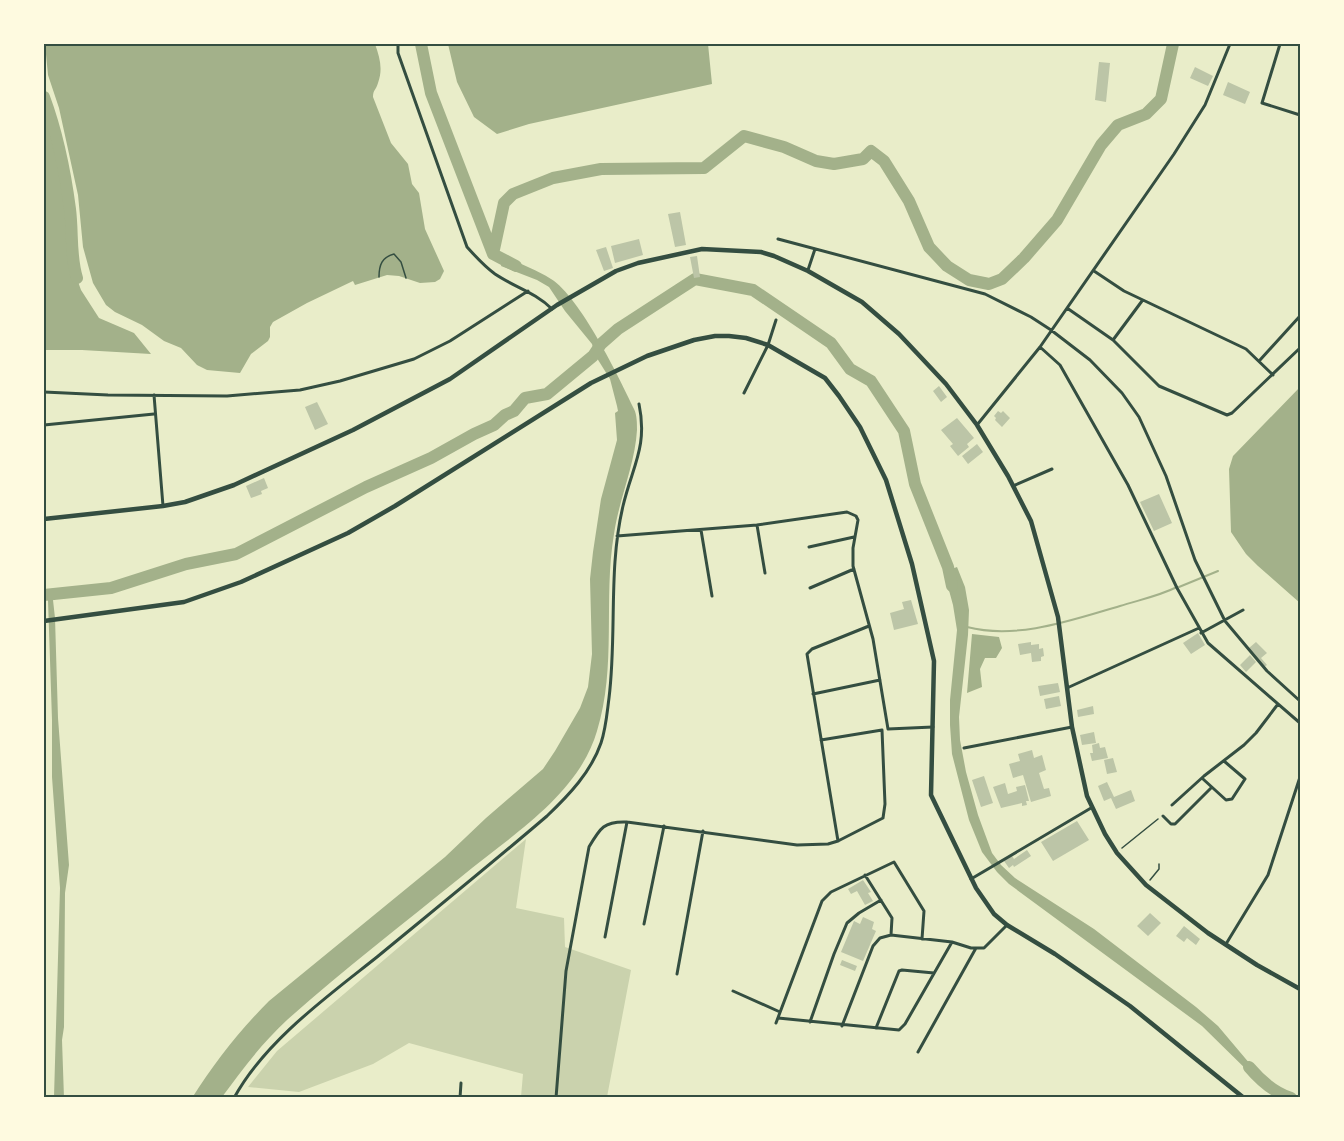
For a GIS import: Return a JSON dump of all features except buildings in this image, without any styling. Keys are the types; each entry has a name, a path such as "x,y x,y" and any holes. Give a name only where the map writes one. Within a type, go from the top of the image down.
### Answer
{"main road":[{"path":"44,519 164,506 185,502 234,485 353,430 450,379 554,307 616,271 638,263 702,249 761,252 774,256 808,270 862,302 898,334 946,384 977,425 1013,486 1031,521 1058,617 1072,728 1091,808 1117,853 1146,885 1225,945 1300,989"},
{"path":"45,621 184,602 241,582 348,533 603,376 663,350 715,336 746,338 768,345 825,378 860,427 886,480 912,564 934,661 931,795 971,879 986,903 1007,925 1055,954 1130,1006 1244,1098"}],"street":[{"path":"398,44 398,53 467,247 496,275 554,307"},
{"path":"977,425 1040,347 1205,105 1230,44"},
{"path":"1280,44 1262,103 1300,115"},
{"path":"778,239 985,294 1023,313 1078,350 1106,376 1139,417 1166,476 1195,560 1225,621 1267,671 1300,701"},
{"path":"808,270 815,249"},
{"path":"1093,271 1124,291 1252,353 1273,375"},
{"path":"44,392 108,396 227,396 300,390 382,369 422,354 450,341 528,291"},
{"path":"1113,340 1143,300"},
{"path":"1067,308 1113,340 1159,386 1227,415 1232,413 1300,348"},
{"path":"1260,360 1300,316"},
{"path":"744,393 768,345 776,320"},
{"path":"1040,347 1060,365 1128,485 1201,633 1215,651 1300,723"},
{"path":"154,395 164,506"},
{"path":"234,1098 260,1062 282,1038 353,976 547,816 572,791 583,776 601,744 606,725 614,640 617,536 622,507 643,436 643,421 639,404"},
{"path":"44,424 154,414"},
{"path":"1013,486 1052,469"},
{"path":"617,536 757,525 847,512 856,516 858,520 854,537 854,569 869,626 888,729"},
{"path":"757,525 765,573"},
{"path":"701,530 712,596"},
{"path":"809,547 854,537"},
{"path":"810,588 854,569"},
{"path":"1201,633 1243,610"},
{"path":"838,842 807,654 808,651 869,626"},
{"path":"1067,688 1199,628"},
{"path":"813,694 880,680"},
{"path":"1172,805 1256,733 1278,704"},
{"path":"821,740 888,729 933,727"},
{"path":"964,747 1072,728"},
{"path":"556,1098 566,972 589,847 598,831 612,821 797,845 838,842 883,818 885,804 882,730"},
{"path":"1203,778 1211,788 1229,800 1245,782 1244,777 1224,761"},
{"path":"1225,945 1268,875 1300,777"},
{"path":"1163,816 1171,824 1176,825 1211,788"},
{"path":"971,879 1091,808"},
{"path":"605,937 627,822"},
{"path":"644,924 664,826"},
{"path":"677,974 703,831"},
{"path":"776,1023 825,896 894,862 924,911 922,939"},
{"path":"865,875 892,918 891,935"},
{"path":"810,1022 847,923 859,912 881,900"},
{"path":"842,1026 873,946 880,938 891,935 984,948 1007,925"},
{"path":"778,1018 895,1031 902,1029 952,942"},
{"path":"918,1052 976,948"},
{"path":"876,1028 899,971 934,973"},
{"path":"733,991 780,1012"},
{"path":"460,1098 461,1083"}],"path":[{"path":"379,277 384,259 394,254 401,262 406,278"},
{"path":"1117,853 1163,816"},
{"path":"1146,885 1159,869 1159,864"}],"shaded area":[{"path":"45,44 375,44 381,68 373,97 391,143 408,164 412,184 419,193 425,229 444,271 440,279 435,282 420,283 399,276 387,275 355,285 353,281 273,322 268,341 251,354 240,373 207,370 197,365 181,348 164,341 142,325 106,305 93,283 83,247 78,195 59,108 48,75"},
{"path":"448,44 708,44 712,84 529,124 497,134 474,117 457,82"},
{"path":"44,101 65,189 72,265 81,290 99,318 134,333 151,354 44,350"},
{"path":"504,254 551,279 574,302 609,359 636,416 636,443 614,534 611,559 607,682 597,731 588,754 575,775 540,813 351,965 287,1020 261,1047 222,1097 192,1098 228,1047 269,1001 445,857 543,769 580,708 588,687 592,654 590,579 601,499 617,440 615,413 618,411 610,379 595,355 592,344 549,287 501,266"},
{"path":"1300,387 1300,603 1246,554 1231,532 1229,469 1233,456"},
{"path":"957,567 965,587 969,610 959,717 960,740 978,815 992,853 1015,878 1094,929 1196,1007 1218,1026 1261,1077 1258,1081 1202,1026 1009,884 982,852 969,820 952,754 950,700 957,630 944,572"},
{"path":"49,597 53,600 55,618 58,718 69,865 65,893 62,1040 64,1098 54,1097 60,888 52,777"},
{"path":"972,634 999,637 1002,648 996,658 985,658 980,669 982,687 967,693"},
{"path":"526,839 516,908 564,918 565,947 631,970 607,1097 521,1097 523,1074 409,1043 373,1064 299,1092 248,1087 277,1051"}],"waterway":[{"path":"421,44 431,93 493,254"},
{"path":"493,254 504,203 513,194 553,178 601,169 704,168 744,136 784,147 816,161 834,164 863,159 871,151 884,161 909,201 929,247 947,266 969,280 989,284 1002,279 1057,220 1101,145 1118,125 1146,114 1161,99 1173,44"},
{"path":"44,97 57,138 66,180 73,261 77,278"},
{"path":"493,254 516,266"},
{"path":"44,595 111,588 186,564 236,554 494,425 505,415 514,411 525,398 547,394 593,356 601,344 618,329 695,279 753,290 831,343 850,369 871,381 904,431 915,484 948,567 952,586"},
{"path":"1179,587 1218,571"},
{"path":"967,627 1005,631 1044,627 1149,598 1177,587"},
{"path":"1249,1067 1267,1085 1291,1098"}]}
